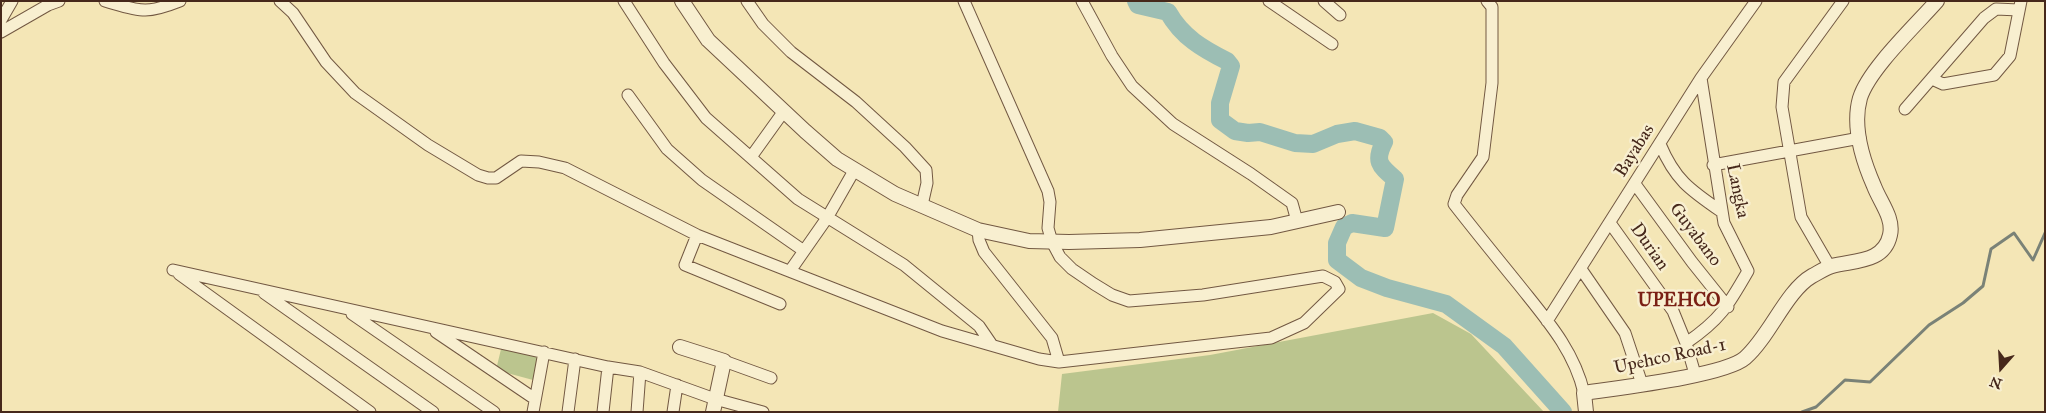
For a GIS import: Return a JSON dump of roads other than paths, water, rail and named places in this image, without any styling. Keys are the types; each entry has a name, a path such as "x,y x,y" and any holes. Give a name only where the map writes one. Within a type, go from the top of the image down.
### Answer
{"street":[{"path":"1,20 12,1"},
{"path":"1,32 48,5 59,1"},
{"path":"105,1 126,9 143,12 180,1"},
{"path":"280,1 292,13 326,62 355,93 428,145 478,175 496,178 521,161 539,162 565,168 697,236 942,331 1039,359 1059,362 1271,338 1304,323 1339,290 1335,282 1323,276 1203,295 1129,301 1112,295 1072,269 1060,257 1052,242 1048,228 1050,202 1048,191 964,1"},
{"path":"624,1 664,63 706,118 798,198 904,265 979,326 992,345"},
{"path":"682,1 708,40 837,159 895,194 978,230 1029,241 1150,239 1271,227 1338,212"},
{"path":"747,1 764,24 791,52 856,102 905,147 926,170 927,183 922,205"},
{"path":"1082,1 1112,56 1132,86 1173,124 1292,203 1297,221"},
{"path":"1268,1 1332,44"},
{"path":"1324,1 1340,15"},
{"path":"1487,1 1492,7 1492,83 1484,157 1457,196 1454,204 1547,321 1572,357 1580,376 1586,412"},
{"name":"Bayabas","path":"1547,321 1701,78 1756,1"},
{"path":"1830,267 1801,217 1782,107 1784,82 1843,1"},
{"name":"Upehco Road-1","path":"1584,393 1728,367 1745,358 1762,340 1788,300 1809,278 1830,267 1874,257 1883,252 1890,238 1891,222 1874,186 1860,138 1858,107 1868,80 1937,1"},
{"path":"1905,108 1984,18 1996,9 2020,6 2010,56 1994,75 1943,84 1932,79"},
{"name":"Langka","path":"1686,343 1708,328 1728,307 1748,271 1724,223 1701,78"},
{"path":"628,95 667,149 702,180 804,251"},
{"path":"751,156 784,111"},
{"path":"1714,165 1860,138"},
{"path":"1660,144 1668,164 1690,190 1722,212"},
{"path":"790,271 827,218 855,169"},
{"name":"Guyabano","path":"1635,184 1692,262 1728,307"},
{"name":"Durian","path":"1610,223 1673,311 1686,343 1695,374"},
{"path":"978,230 979,240 984,252 1052,338 1059,362"},
{"path":"697,236 685,266 780,304"},
{"path":"1581,269 1625,333 1642,384"},
{"path":"370,412 173,270 347,310 608,367 640,372 676,385 714,405 757,411"},
{"path":"259,290 432,412"},
{"path":"347,310 494,412"},
{"path":"431,328 535,399"},
{"path":"680,347 771,378"},
{"path":"533,412 544,352"},
{"path":"568,412 575,359"},
{"path":"714,405 724,362"},
{"path":"603,412 608,367"},
{"path":"637,412 640,372"},
{"path":"673,412 676,385"}],"waterway":[{"path":"1136,1 1138,5 1168,12 1186,35 1201,47 1227,61 1231,66 1220,103 1220,120 1235,131 1260,132 1295,143 1313,144 1337,134 1355,131 1380,138 1384,142 1379,154 1380,163 1395,179 1385,228 1352,223 1344,227 1337,243 1337,260 1361,278 1387,288 1446,304 1504,346 1563,412"},
{"path":"1802,412 1816,407 1845,380 1870,382 1929,325 1963,303 1983,286 1991,249 2014,233 2033,260 2045,233"}],"district":[{"name":"UPEHCO","path":"1679,301"}]}
